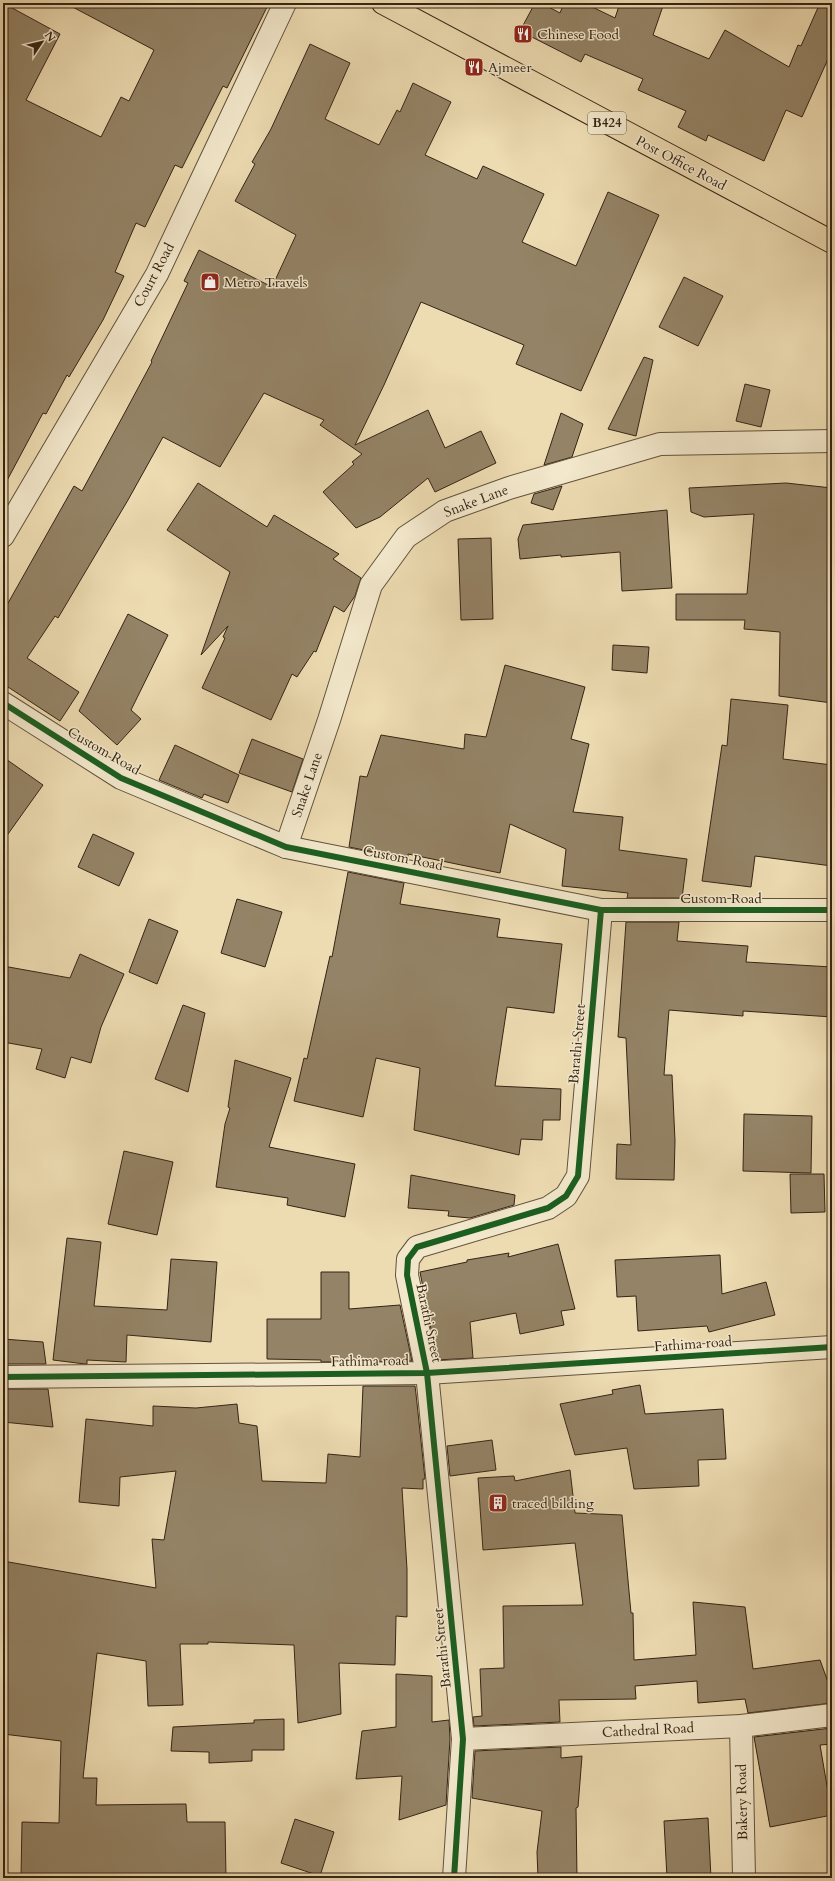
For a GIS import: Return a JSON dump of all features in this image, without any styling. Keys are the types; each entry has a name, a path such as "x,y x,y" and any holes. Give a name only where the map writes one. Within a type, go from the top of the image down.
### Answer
{"main road":[{"name":"Post Office Road","path":"383,3 832,242"}],"street":[{"name":"Court Road","path":"3,536 157,274 285,3"},
{"name":"Snake Lane","path":"286,847 329,720 371,585 406,537 445,511 509,488 660,444 832,441"},
{"name":"Custom Road","path":"3,703 121,778 286,847 601,910 832,910"},
{"name":"Barathi Street","path":"454,1878 463,1739 427,1373 407,1275 408,1258 417,1247 548,1208 566,1196 578,1176 601,910"},
{"name":"Fathima road","path":"3,1377 427,1373 832,1347"},
{"name":"Cathedral Road","path":"463,1739 741,1726 832,1715"},
{"name":"Bakery Road","path":"741,1726 744,1878"}],"building":[{"path":"3,3 60,34 26,100 101,137 121,97 129,101 154,50 65,3 269,3 227,88 223,86 182,168 175,165 145,227 136,223 115,272 124,276 103,320 69,377 67,375 46,414 43,413 3,488"},
{"path":"535,3 541,3 560,13 564,3 584,3 615,18 620,3 664,3 653,35 709,59 725,30 789,67 798,45 801,46 820,3 832,3 832,50 802,117 786,110 764,161 708,135 706,141 678,127 686,111 638,90 643,79 585,54 581,62 520,31"},
{"path":"310,44 350,63 325,119 379,145 397,110 400,112 413,83 451,102 425,155 477,179 483,166 544,194 522,242 576,266 608,192 659,215 581,391 516,364 524,345 421,302 355,445 428,410 445,448 481,431 496,463 435,492 428,478 380,517 356,528 323,492 354,464 352,462 362,454 320,425 324,420 264,393 220,467 163,437 128,500 58,618 55,616 27,658 79,692 60,721 8,687 5,691 3,691 3,612 74,486 82,491 123,416 152,362 151,361 188,283 184,281 199,250 272,287 296,235 235,201 255,164 252,162 271,129"},
{"path":"684,277 723,296 698,346 659,327"},
{"path":"644,357 653,360 636,436 608,429"},
{"path":"745,384 770,390 761,427 736,421"},
{"path":"561,413 583,424 572,457 544,465"},
{"path":"198,483 267,527 274,515 339,554 333,559 361,578 355,596 344,612 334,606 316,652 314,651 297,677 292,674 271,720 202,688 225,638 223,637 228,626 201,655 230,572 167,530"},
{"path":"786,483 832,488 832,703 779,696 780,632 744,629 745,620 676,620 676,594 747,594 754,514 704,517 691,512 689,488"},
{"path":"562,486 553,510 531,503 534,494"},
{"path":"667,510 672,588 622,591 620,552 520,559 518,539 523,525"},
{"path":"491,538 493,619 461,620 458,539"},
{"path":"128,614 168,635 131,710 141,719 117,745 79,711"},
{"path":"613,645 649,647 647,673 612,670"},
{"path":"505,665 585,687 571,739 589,744 573,812 623,817 619,850 687,859 682,898 627,898 628,893 562,886 566,849 510,824 500,873 408,854 408,859 349,847 360,776 367,777 381,735 464,749 465,734 486,737"},
{"path":"731,699 788,705 783,759 832,765 832,866 755,856 751,887 702,881 722,745 727,746"},
{"path":"252,739 303,759 292,792 239,773"},
{"path":"175,745 239,775 228,803 204,794 202,798 159,780"},
{"path":"3,757 43,785 3,841"},
{"path":"93,834 134,853 119,886 78,867"},
{"path":"348,872 404,883 400,904 500,919 497,937 562,944 554,1013 507,1007 495,1086 561,1089 560,1120 543,1120 542,1140 521,1139 519,1155 414,1130 420,1068 376,1058 363,1117 294,1101 304,1058 307,1059 330,956 332,957"},
{"path":"237,899 282,912 265,967 221,953"},
{"path":"149,919 178,931 157,984 129,972"},
{"path":"626,922 679,922 677,941 748,946 746,962 832,967 832,1017 743,1011 743,1016 669,1010 664,1075 672,1075 675,1141 674,1180 616,1179 617,1144 631,1145 626,1038 618,1037"},
{"path":"80,954 124,974 101,1027 91,1063 71,1057 65,1078 36,1069 42,1049 3,1042 3,966 70,978"},
{"path":"183,1005 205,1013 188,1092 155,1079"},
{"path":"235,1060 291,1078 269,1147 355,1164 345,1217 287,1205 288,1198 216,1187 225,1124 230,1108 228,1107"},
{"path":"744,1114 812,1116 811,1173 743,1171"},
{"path":"124,1151 173,1162 157,1235 108,1224"},
{"path":"790,1174 824,1174 825,1212 791,1213"},
{"path":"411,1175 515,1195 514,1205 470,1218 448,1216 449,1211 408,1208"},
{"path":"67,1238 101,1242 94,1306 167,1310 171,1259 217,1262 211,1342 127,1335 126,1362 87,1360 87,1364 85,1364 53,1360"},
{"path":"558,1244 575,1309 561,1311 564,1325 520,1334 516,1313 470,1322 473,1358 437,1360 420,1272 467,1262 467,1260 509,1253 508,1257"},
{"path":"720,1255 722,1294 766,1282 775,1315 709,1332 707,1326 638,1331 636,1296 617,1297 615,1260"},
{"path":"321,1272 349,1272 349,1309 400,1305 412,1361 321,1362 321,1360 267,1359 267,1319 321,1319"},
{"path":"3,1339 43,1342 46,1364 3,1364"},
{"path":"640,1385 645,1414 723,1409 726,1459 698,1460 699,1486 634,1489 627,1448 575,1455 560,1404 613,1394 612,1390"},
{"path":"363,1386 415,1386 416,1394 425,1479 423,1479 423,1489 402,1488 407,1569 407,1617 396,1616 395,1665 339,1663 341,1714 298,1723 294,1645 208,1642 208,1644 180,1644 183,1705 148,1706 146,1661 97,1653 83,1778 97,1778 96,1805 186,1804 187,1822 225,1822 226,1878 21,1878 22,1822 59,1823 61,1741 3,1734 3,1561 156,1588 152,1539 164,1540 176,1471 120,1477 119,1506 79,1502 86,1419 153,1426 153,1406 196,1408 237,1404 239,1423 257,1426 262,1481 326,1483 328,1454 360,1457"},
{"path":"3,1389 48,1389 53,1427 3,1422"},
{"path":"492,1440 496,1470 450,1476 447,1446"},
{"path":"570,1470 575,1513 622,1515 631,1613 633,1613 634,1660 696,1655 693,1602 745,1607 753,1669 820,1660 832,1693 832,1703 748,1713 745,1699 698,1703 697,1681 635,1686 636,1699 559,1700 560,1722 474,1726 473,1717 482,1716 480,1669 504,1668 503,1606 583,1605 575,1543 483,1550 478,1478 514,1476 515,1481"},
{"path":"396,1674 432,1676 432,1722 449,1720 450,1739 446,1805 399,1820 402,1776 356,1779 362,1731 396,1727"},
{"path":"284,1719 284,1750 252,1750 252,1761 209,1763 209,1752 171,1751 173,1727 254,1723 254,1720"},
{"path":"832,1728 832,1744 820,1745 832,1815 770,1827 754,1737"},
{"path":"561,1747 561,1758 582,1756 578,1807 576,1808 577,1878 538,1878 537,1852 542,1811 472,1798 475,1751"},
{"path":"708,1818 711,1878 667,1878 664,1821"},
{"path":"295,1819 334,1832 320,1876 281,1863"}],"cycle path":[{"path":"3,703 121,778 286,847 601,910 832,910"},
{"path":"454,1878 463,1739 427,1373 407,1275 408,1259 417,1247 548,1208 566,1196 578,1176 601,910"},
{"path":"3,1377 427,1373 832,1347"}],"place":[{"name":"Chinese Food","path":"523,34"},
{"name":"Ajmeer","path":"474,67"},
{"name":"Metro Travels","path":"210,282"},
{"name":"traced bilding","path":"498,1503"}]}
